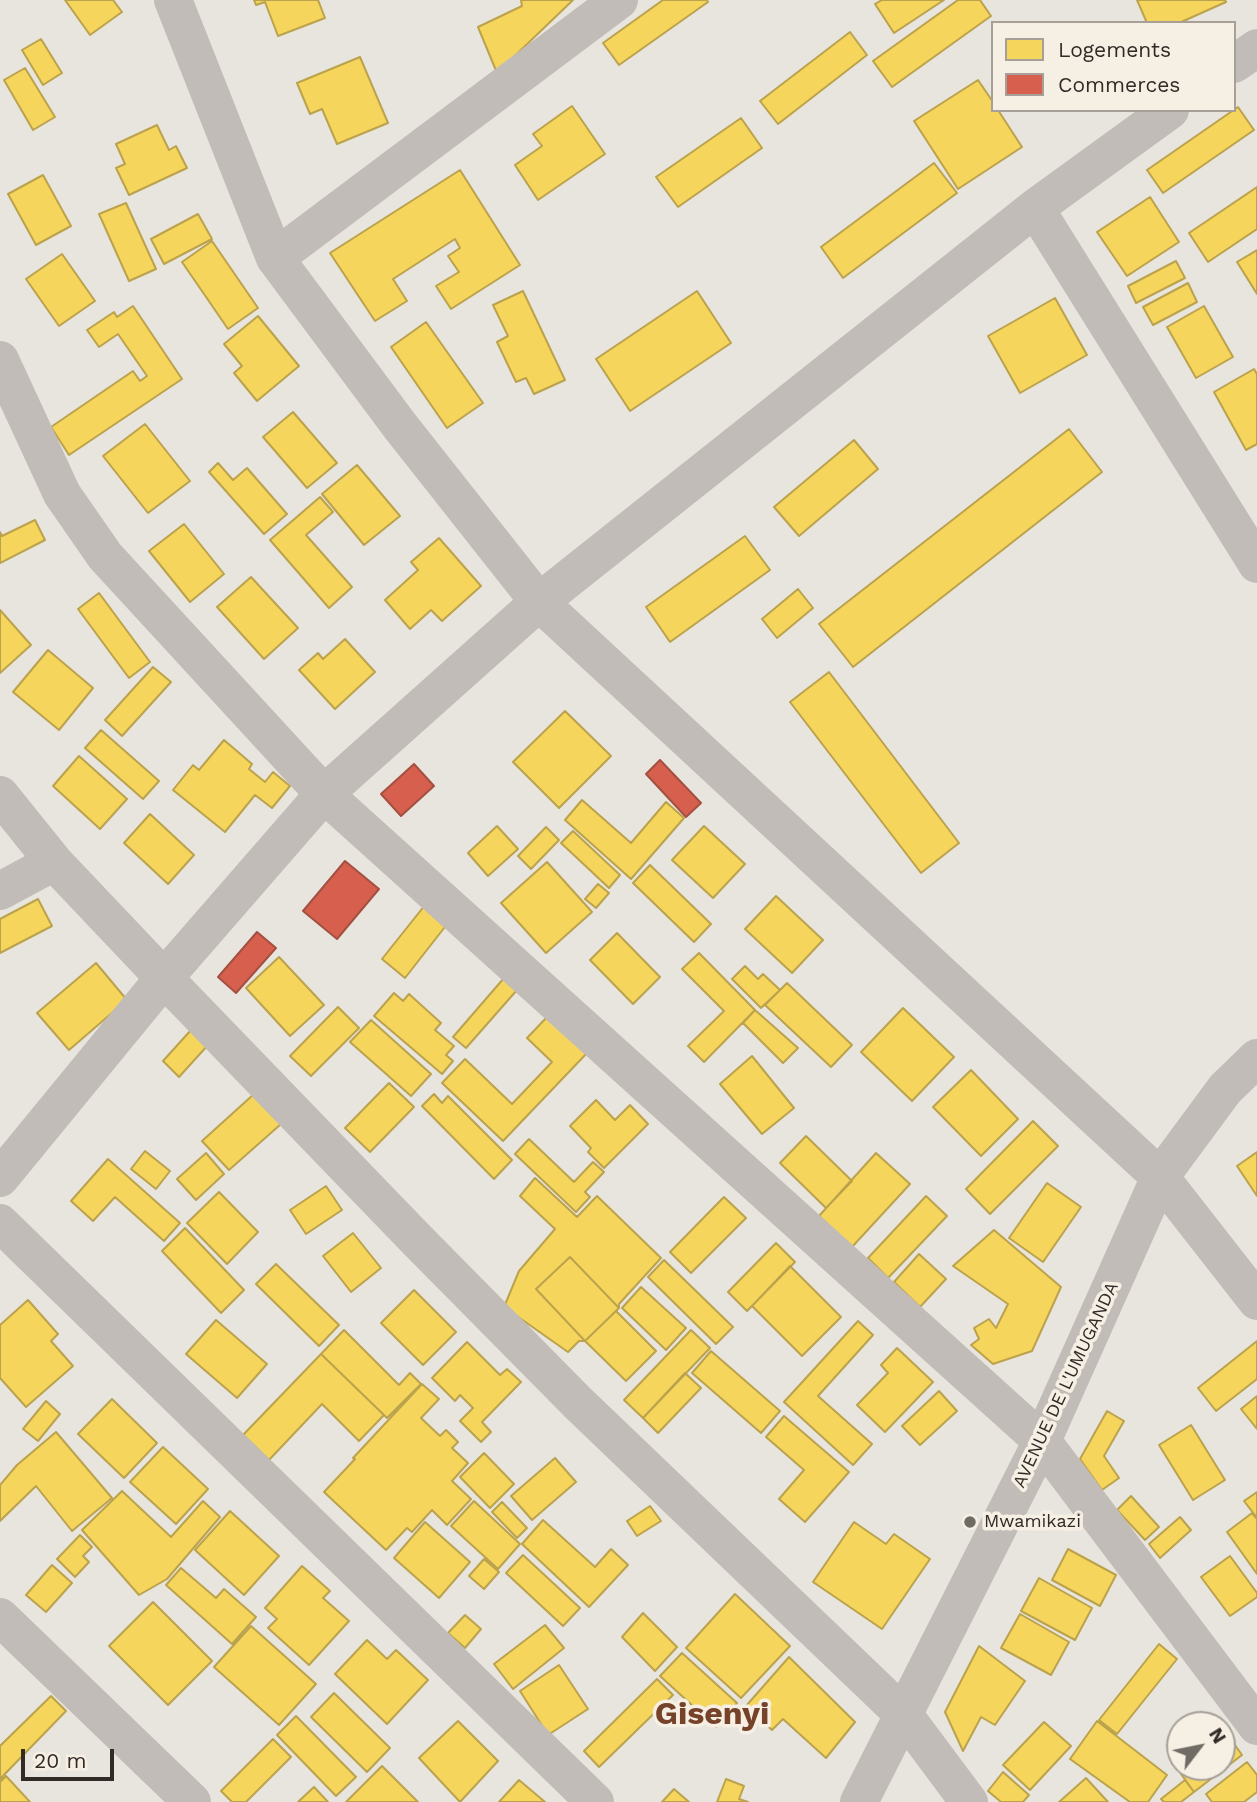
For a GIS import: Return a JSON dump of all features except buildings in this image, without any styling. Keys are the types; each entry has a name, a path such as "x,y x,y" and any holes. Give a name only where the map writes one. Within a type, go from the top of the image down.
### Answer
{"street":[{"path":"173,0 275,258 400,426 539,602 1160,1177 1257,1301"},
{"path":"275,258 619,0"},
{"path":"0,1178 164,978 324,794 539,602 1035,208 1167,112"},
{"path":"1035,208 1257,564"},
{"path":"0,360 62,494 105,555 324,794 1042,1441 1257,1726"},
{"path":"0,795 54,862 407,1229 578,1403 904,1715 969,1802"},
{"path":"0,891 54,862"},
{"name":"AVENUE DE L'UMUGANDA","path":"859,1802 1042,1441 1160,1177 1225,1089 1257,1058"},
{"path":"0,1223 595,1802"},
{"path":"0,1617 192,1802"}],"place":[{"name":"Mwamikazi","path":"970,1522"}],"district":[{"name":"Gisenyi","path":"712,1715"}]}
